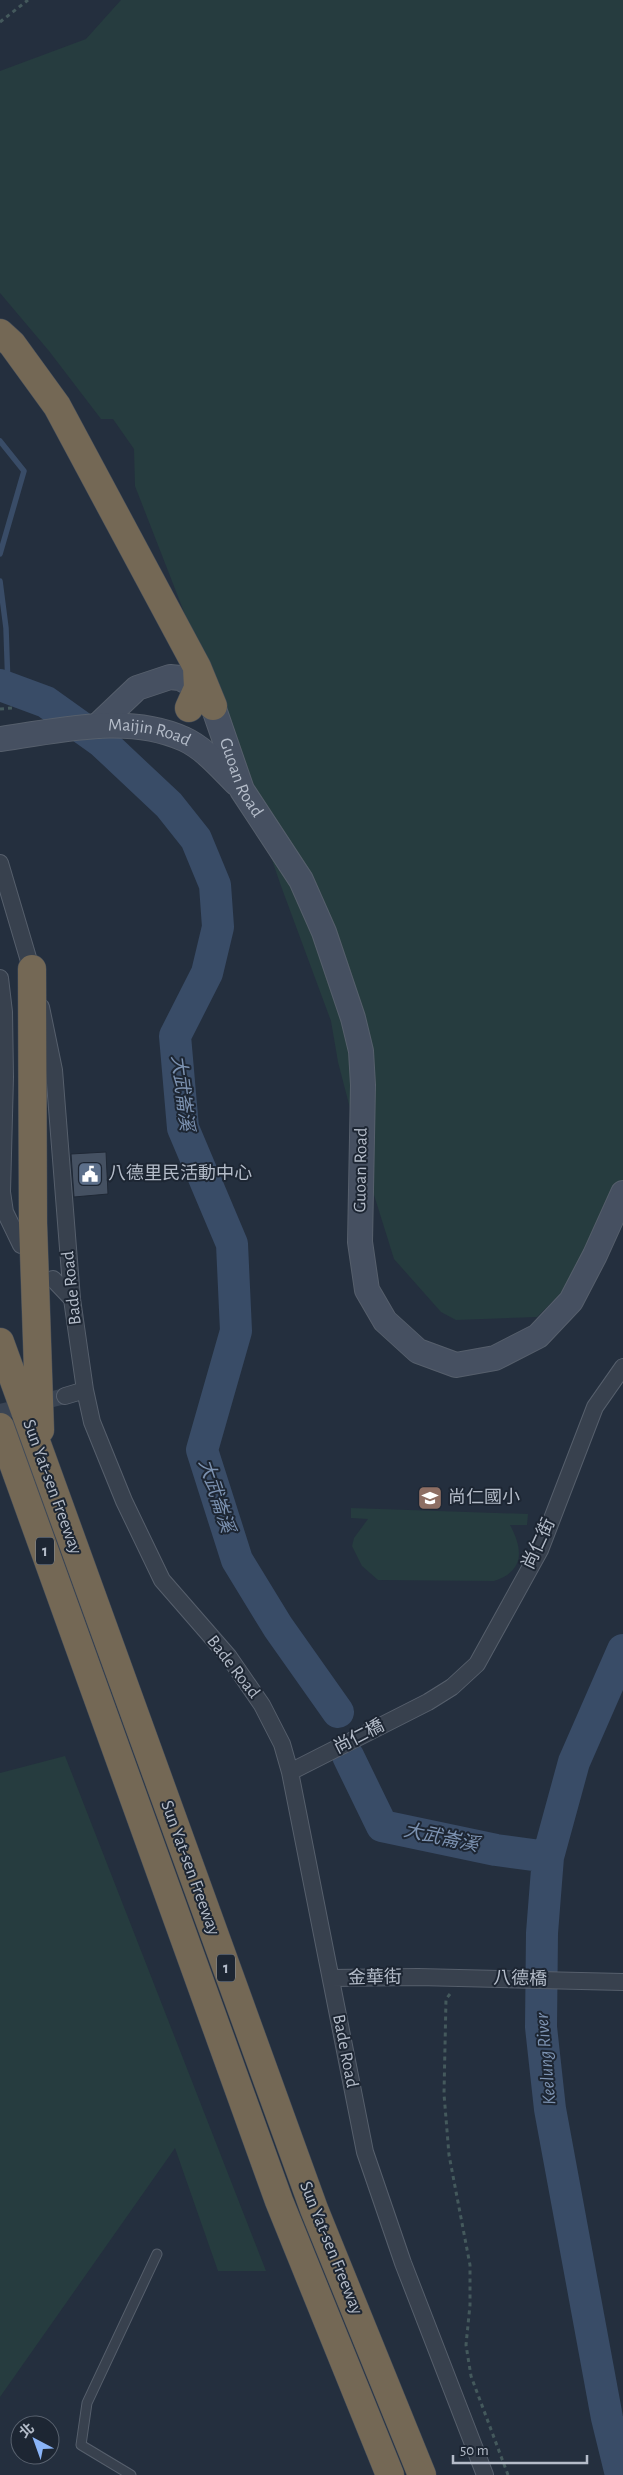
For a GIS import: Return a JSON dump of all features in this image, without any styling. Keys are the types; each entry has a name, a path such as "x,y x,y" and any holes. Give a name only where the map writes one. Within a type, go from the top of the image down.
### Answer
{"highway":[{"path":"0,333 12,344 57,406 195,689"},
{"path":"32,969 33,1223 40,1457"},
{"name":"Sun Yat-sen Freeway","path":"0,1342 40,1457 314,2209 422,2475"},
{"name":"Sun Yat-sen Freeway","path":"0,1427 280,2201 390,2475"}],"street":[{"name":"Maijin Road","path":"97,726 137,688 170,677 195,689"},
{"path":"133,726 167,722 195,689"},
{"name":"Guoan Road","path":"195,689 242,790 301,880 324,932 353,1018 361,1052 363,1085 360,1242 367,1290 385,1321 418,1351 456,1365 495,1358 538,1336 571,1301 623,1193"},
{"name":"Maijin Road","path":"0,739 97,726 133,726 185,739 213,759 242,790"},
{"name":"Bade Road","path":"0,863 32,969 54,1070 72,1299 84,1390 92,1422 124,1501 162,1580 178,1602 229,1657 262,1704 282,1744 290,1772 359,2126 371,2174 486,2475"},
{"path":"0,978 4,1012 5,1077 2,1192 5,1212 21,1245"},
{"path":"53,1279 72,1299"},
{"name":"尚仁街","path":"428,1702 452,1687 477,1664 540,1550 595,1407 623,1367"},
{"path":"65,1396 84,1390"},
{"name":"尚仁橋","path":"290,1772 428,1702"},
{"name":"金華街","path":"331,1978 418,1977"},
{"name":"八德橋","path":"418,1977 623,1982"}],"lane":[{"path":"130,2475 81,2446 87,2403 157,2254"}],"path":[{"path":"0,22 28,0"},
{"path":"0,709 12,708"},
{"path":"452,1992 446,1998 444,2094 449,2155 470,2265 470,2305 466,2345 471,2376 508,2475"}],"green space":[{"path":"121,0 623,0 623,1191 587,1267 537,1317 456,1320 441,1312 394,1259 365,1166 338,1062 331,1021 281,886 207,671 135,486 134,449 113,419 101,419 49,351 0,293 0,71 86,39"},
{"path":"351,1508 528,1514 527,1525 510,1525 519,1551 516,1565 504,1577 494,1581 378,1580 362,1566 352,1546 354,1538 368,1519 351,1518"},
{"path":"65,1756 266,2271 218,2271 175,2148 0,2397 0,1773"}],"building":[{"name":"八德里民活動中心","path":"106,1152 108,1194 74,1197 71,1154"}],"waterway":[{"path":"0,441 24,471 0,554"},
{"path":"0,581 6,628 8,687"},
{"name":"大武崙溪","path":"0,685 46,702 102,742 169,805 196,839 215,885 218,927 207,973 175,1036 183,1128 232,1244 236,1331 202,1450 237,1560 278,1627 338,1712"},
{"name":"Keelung River","path":"621,2475 607,2418 550,2109 541,2027 542,1933 548,1857 574,1762 623,1650"},
{"name":"大武崙溪","path":"348,1756 382,1826 496,1850 548,1857"}],"tunnel":[{"path":"0,1412 65,1396"}],"place":[{"name":"八德里民活動中心","path":"90,1174"},
{"name":"尚仁國小","path":"430,1498"}]}
